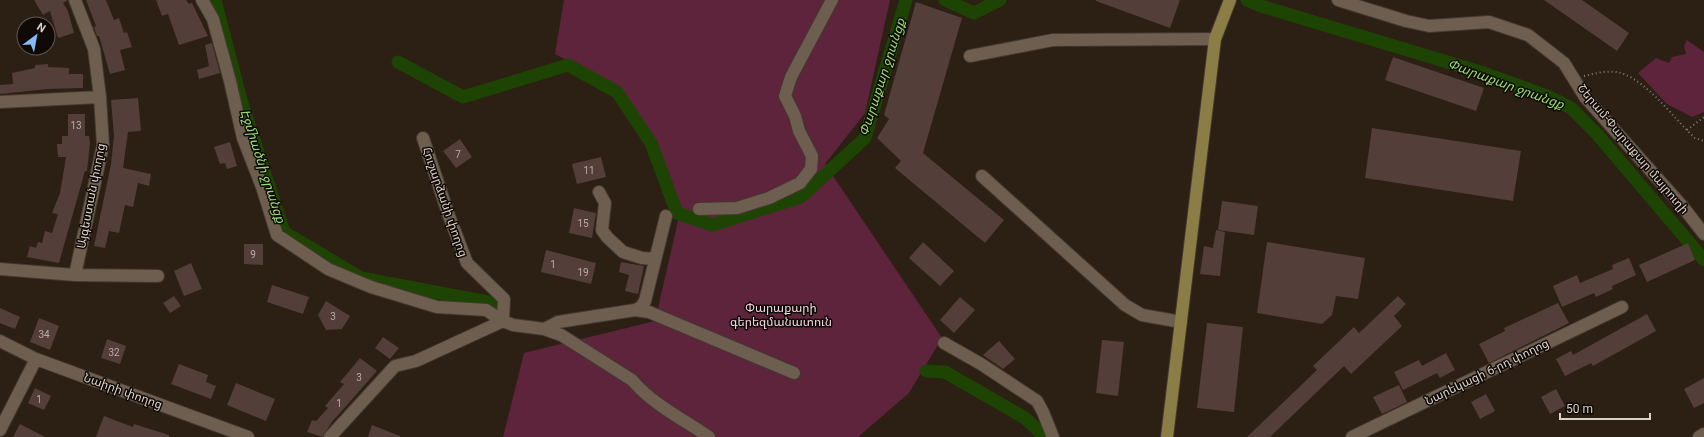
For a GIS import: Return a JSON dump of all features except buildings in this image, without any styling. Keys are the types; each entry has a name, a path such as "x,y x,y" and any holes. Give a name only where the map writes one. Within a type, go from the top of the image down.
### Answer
{"main road":[{"path":"1167,437 1215,39 1230,0"}],"street":[{"name":"Այգեստան փողոց","path":"75,0 94,49 100,97 103,146 75,275"},
{"path":"202,0 213,19 230,81 243,138 262,187 277,235 328,269 371,287 437,307 486,310 503,321 544,329 561,335 603,360 632,380 640,389 672,414 709,437"},
{"path":"699,209 737,208 769,198 800,183 811,169 812,156 785,96 791,77 832,0"},
{"name":"Շերամ-Փարաքար մայրուղի","path":"1338,0 1406,21 1429,26 1490,22 1528,35 1564,63 1585,97 1683,207 1704,234"},
{"path":"970,56 1053,40 1215,39"},
{"path":"0,102 100,97"},
{"name":"Հուշարձանի փողոց","path":"423,138 449,216 467,263 504,299 503,321"},
{"path":"982,176 1125,305 1142,315 1181,322"},
{"path":"600,192 605,203 602,230 607,238 623,252 642,258 655,259"},
{"path":"635,310 640,307 644,301 666,216"},
{"path":"0,269 75,275 158,276"},
{"name":"Նարեկացի 6-րդ փողոց","path":"1352,437 1622,308"},
{"path":"544,329 558,322 635,310 649,312 794,373"},
{"path":"330,437 396,366 416,361 503,321"},
{"name":"Նաիրի փողոց","path":"0,341 36,359 243,436"},
{"path":"944,343 980,364 1037,401 1053,437"},
{"path":"0,430 36,359"},
{"path":"1699,437 1704,434"}],"path":[{"path":"1574,78 1600,72 1624,74 1644,87 1695,138 1704,141"},
{"path":"1686,130 1704,117"}],"green space":[{"name":"Փարաքարի գերեզմանատուն","path":"564,0 890,0 865,113 825,164 942,338 909,393 858,437 503,437 524,353 655,321 678,221 620,87 555,54"},
{"path":"1687,40 1704,52 1704,112 1692,117 1667,104 1638,73 1656,58 1669,63 1672,57 1686,54 1684,46"}],"waterway":[{"name":"Էջմիածնի ջրանցք","path":"215,0 241,100 284,232 361,278 493,303"},
{"name":"Փարաքար ջրանցք","path":"398,62 463,97 568,65 617,92 651,143 677,213 712,225 801,197 865,138 906,0"},
{"name":"Փարաքար ջրանցք","path":"945,0 974,13 1000,0"},
{"name":"Փարաքար ջրանցք","path":"1247,0 1261,6 1484,73 1550,97 1571,108 1597,134 1704,260"},
{"name":"Էջմիածնի ջրանցք","path":"926,371 945,372 1025,418 1043,435 1043,437"}]}
